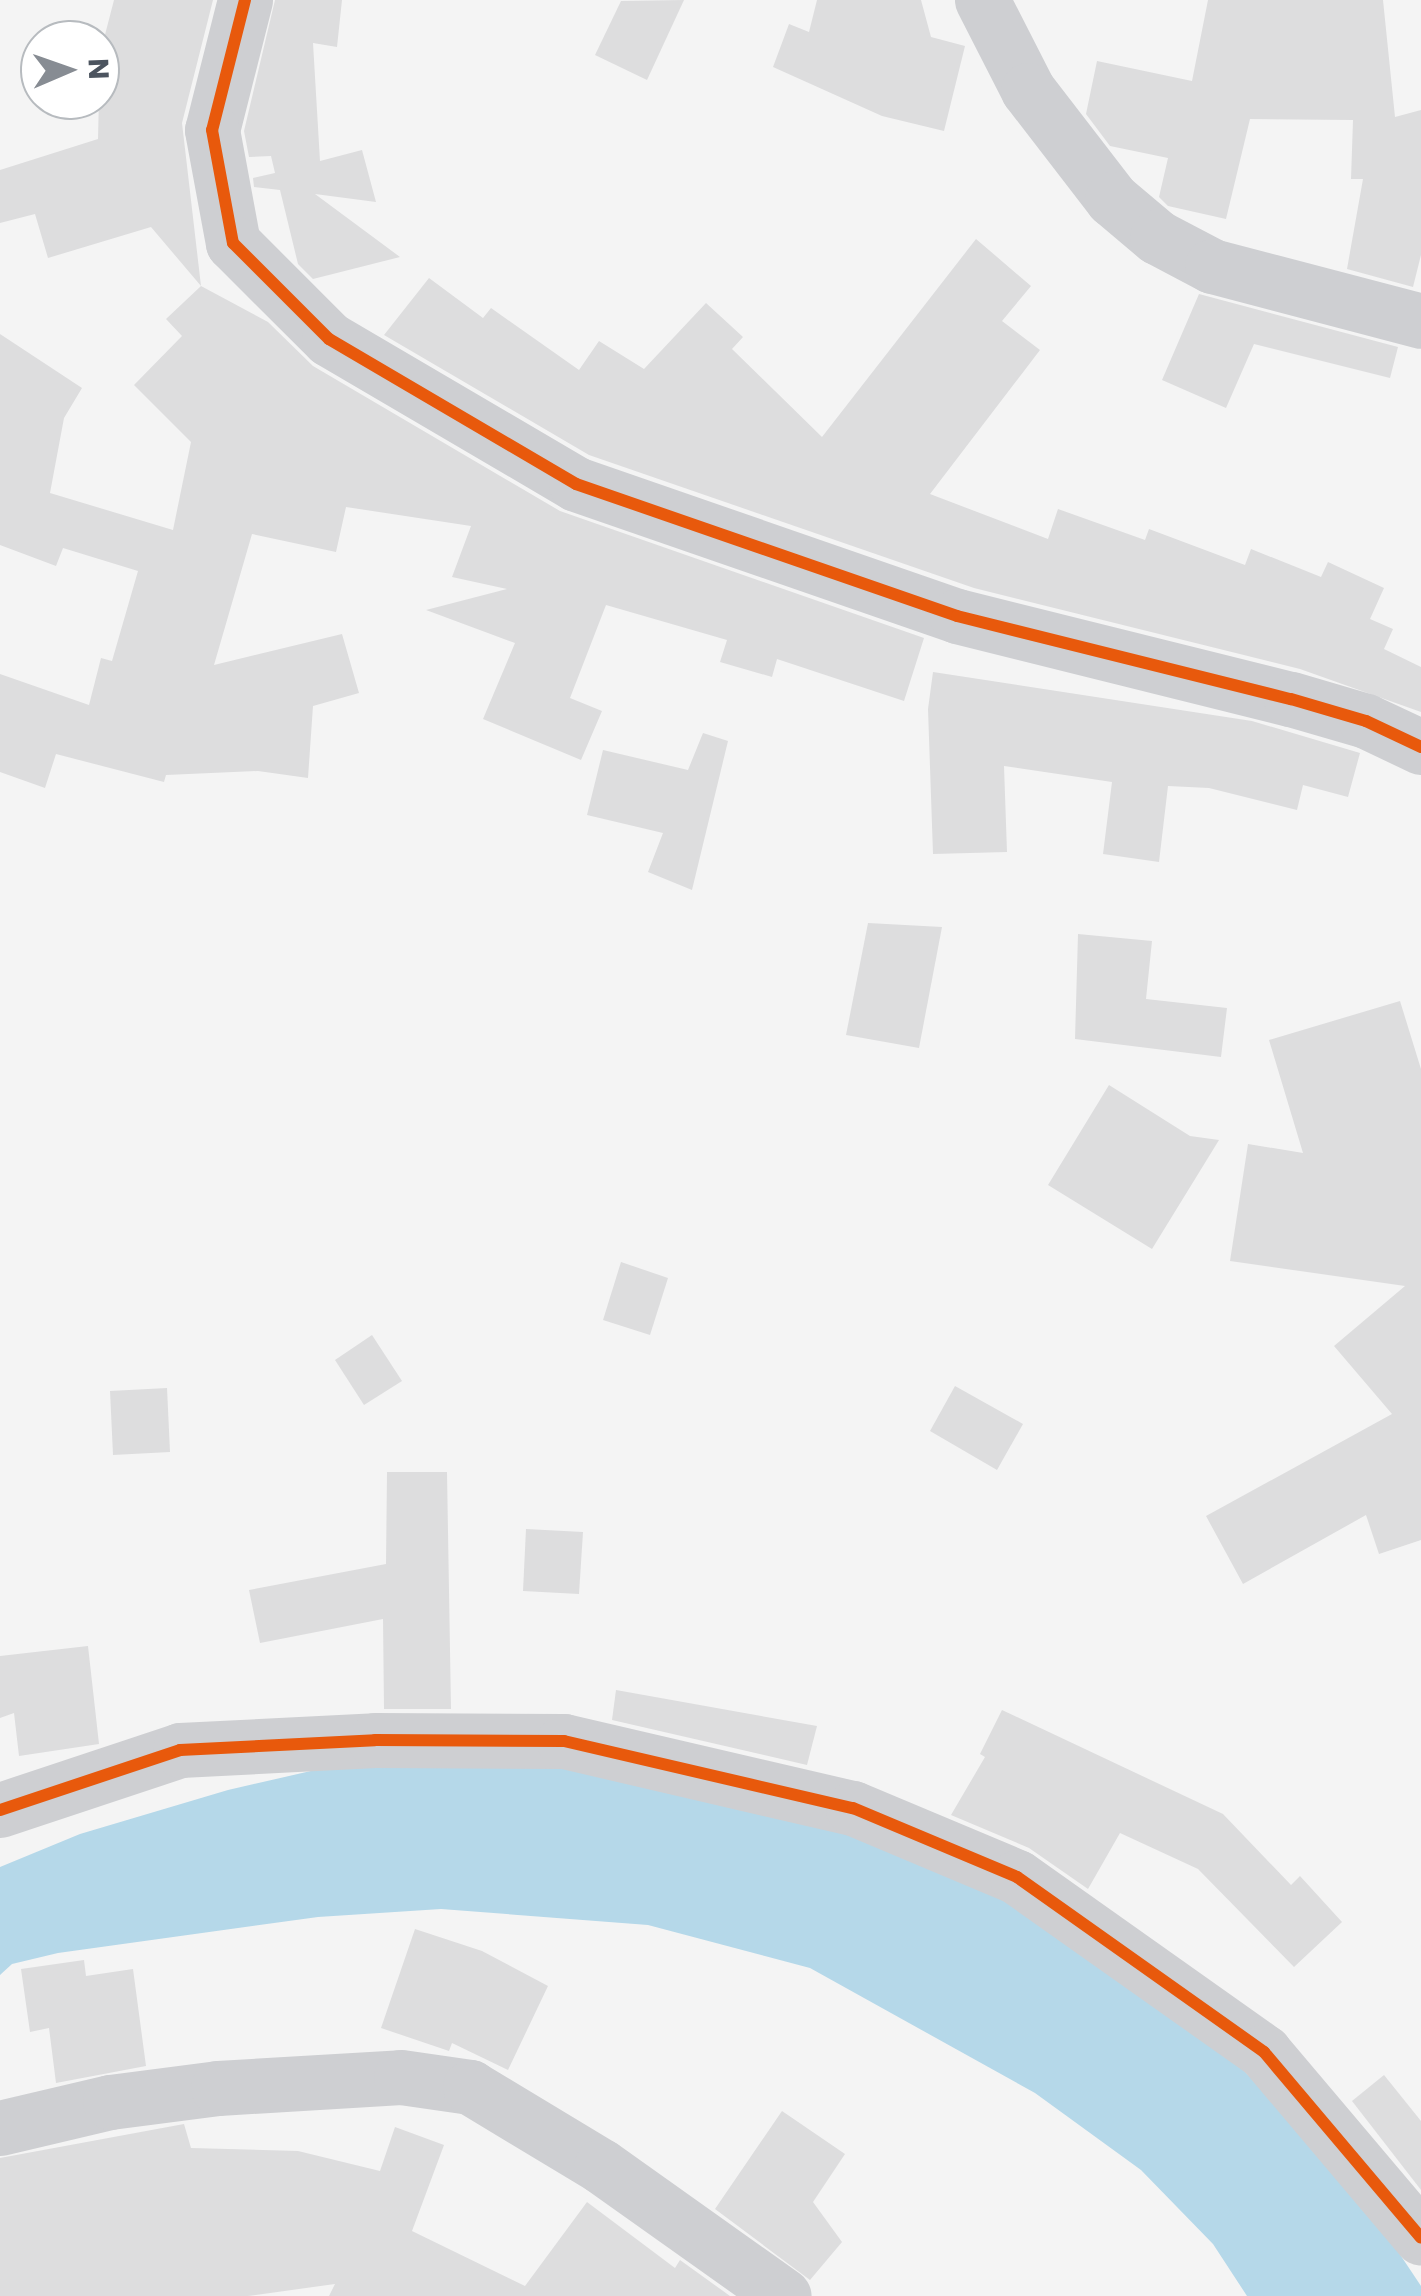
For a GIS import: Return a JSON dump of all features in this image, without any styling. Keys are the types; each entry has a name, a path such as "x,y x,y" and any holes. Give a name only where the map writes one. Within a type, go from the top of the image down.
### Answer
{"street":[{"path":"245,0 212,130 233,243 329,340 576,484 957,616 1291,699 1366,721 1421,747"},
{"path":"982,0 1028,90 1112,199 1158,237 1212,266 1421,321"},
{"path":"0,1810 180,1750 375,1740 564,1742 853,1808 1018,1877 1264,2052 1421,2238"},
{"path":"0,2128 110,2102 218,2088 401,2077 470,2087 602,2166 784,2296"}],"water":[{"path":"484,1753 726,1791 956,1871 1190,2012 1365,2202 1421,2286 1421,2296 1247,2296 1213,2244 1141,2170 1035,2093 810,1968 648,1925 441,1909 318,1917 58,1953 12,1964 0,1975 0,1867 80,1834 228,1790 350,1762"}],"building":[{"path":"114,0 213,0 182,123 201,286 151,227 48,258 35,214 0,223 0,170 98,139 98,120 120,120 120,20 109,20"},
{"path":"275,0 342,0 337,47 313,43 320,161 362,150 376,202 315,194 400,257 313,279 298,264 280,190 254,187 253,178 275,173 271,156 249,157 244,131"},
{"path":"684,0 647,80 595,55 621,1"},
{"path":"817,0 921,0 931,37 965,46 944,131 882,116 773,67 789,24 809,32"},
{"path":"1208,0 1383,0 1395,117 1421,110 1421,255 1413,287 1347,269 1363,179 1351,179 1353,120 1250,119 1226,219 1168,206 1159,197 1168,158 1110,146 1086,114 1097,61 1192,81"},
{"path":"976,239 1031,286 1002,321 1040,350 930,494 1048,539 1058,509 1145,540 1149,529 1245,565 1251,549 1321,577 1328,562 1384,588 1370,619 1393,629 1384,649 1421,667 1421,712 1300,669 974,588 589,455 384,335 429,278 483,318 491,308 579,370 599,341 644,369 706,303 743,337 732,349 822,437"},
{"path":"201,286 268,322 313,366 560,511 924,638 904,701 777,659 772,677 720,662 727,640 606,605 570,698 602,711 581,760 483,719 515,643 426,610 507,589 452,577 471,526 346,507 336,552 252,534 214,665 342,634 359,693 313,706 308,778 258,771 166,775 164,782 56,754 45,788 0,772 0,674 89,705 101,658 112,661 138,571 63,548 56,566 0,545 0,334 82,388 64,418 50,493 173,530 191,442 134,385 182,336 166,319"},
{"path":"1199,294 1398,347 1390,378 1254,344 1226,408 1162,380"},
{"path":"933,672 1252,721 1360,753 1348,797 1303,785 1297,810 1209,788 1168,786 1159,862 1103,854 1112,782 1004,766 1007,852 933,854 928,709"},
{"path":"703,733 728,741 692,890 648,872 663,833 587,815 603,750 688,770"},
{"path":"868,923 942,927 919,1048 846,1035"},
{"path":"1078,934 1152,941 1146,999 1227,1008 1221,1057 1075,1039"},
{"path":"1400,1001 1421,1069 1421,1540 1379,1554 1366,1515 1243,1584 1206,1516 1392,1414 1334,1346 1405,1286 1230,1261 1248,1144 1303,1153 1269,1040"},
{"path":"1109,1085 1190,1136 1219,1140 1152,1249 1048,1185"},
{"path":"621,1262 668,1278 650,1335 603,1320"},
{"path":"372,1335 402,1381 364,1405 335,1360"},
{"path":"955,1386 1023,1424 997,1470 930,1431"},
{"path":"167,1388 170,1452 113,1455 110,1391"},
{"path":"387,1472 447,1472 451,1709 384,1709 383,1619 260,1643 249,1590 386,1564"},
{"path":"526,1529 583,1532 579,1594 523,1591"},
{"path":"88,1646 99,1744 19,1756 14,1713 0,1718 0,1656"},
{"path":"616,1690 817,1726 807,1765 612,1720"},
{"path":"1002,1710 1223,1814 1291,1885 1300,1876 1342,1922 1294,1967 1198,1869 1120,1833 1088,1889 1029,1848 951,1815 985,1757 980,1754"},
{"path":"415,1929 482,1951 548,1986 508,2070 452,2043 449,2051 381,2028"},
{"path":"84,1960 86,1976 133,1969 146,2066 56,2083 49,2028 30,2032 21,1969"},
{"path":"1384,2075 1421,2121 1421,2190 1352,2101"},
{"path":"782,2111 845,2154 813,2202 842,2242 810,2280 715,2209"},
{"path":"184,2124 191,2148 298,2151 380,2171 395,2127 444,2145 412,2231 525,2286 587,2202 675,2268 680,2260 730,2296 329,2296 335,2284 248,2296 0,2296 0,2158"}],"cycle path":[{"path":"245,0 212,130 233,243 329,339 576,484 957,616 1291,699 1366,721 1421,747"},
{"path":"0,1810 180,1750 375,1740 564,1741 853,1808 1017,1877 1264,2052 1421,2238"}]}
